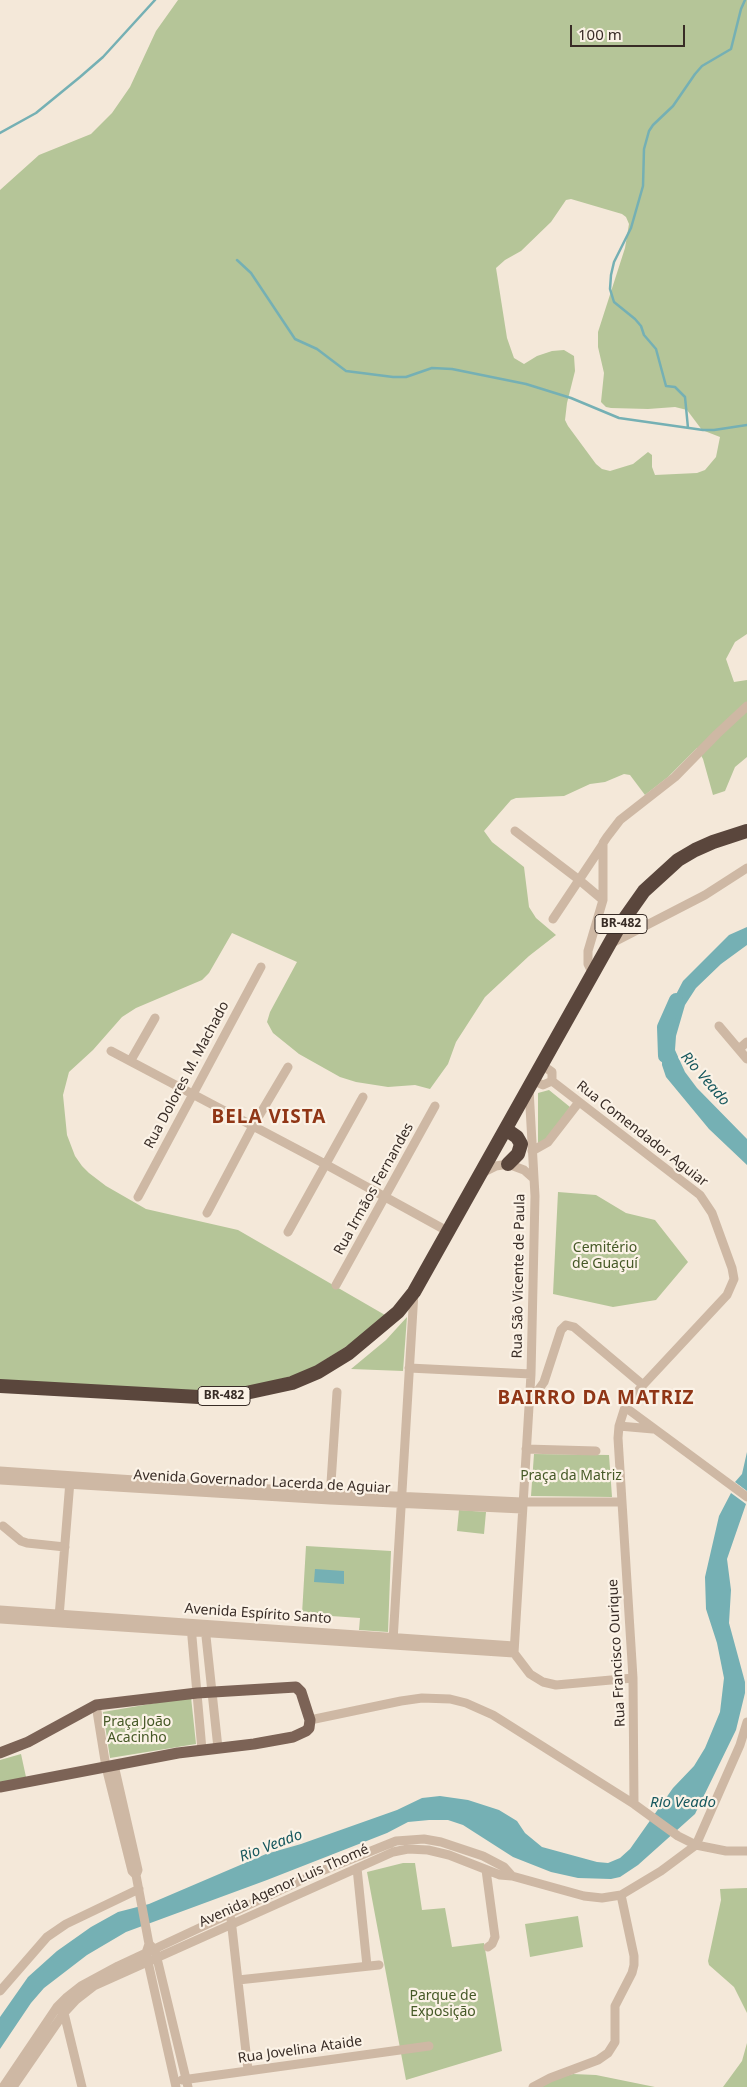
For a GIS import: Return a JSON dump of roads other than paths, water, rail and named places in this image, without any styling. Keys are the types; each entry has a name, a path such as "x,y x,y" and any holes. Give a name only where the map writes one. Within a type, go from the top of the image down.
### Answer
{"highway":[{"name":"BR-482","path":"0,1386 199,1398 232,1396 265,1390 306,1378 349,1353 393,1316 414,1292 631,908 659,876 678,860 713,842 747,831"},
{"path":"507,1130 517,1137 521,1144 518,1154 508,1164"}],"main road":[{"path":"0,1753 28,1742 86,1709 197,1692 296,1687 302,1692 310,1720 309,1728 293,1737 202,1750 0,1787"}],"street":[{"path":"552,920 578,879 620,820 675,777 747,706"},
{"path":"515,831 578,879 602,900"},
{"path":"593,974 588,964 588,951 602,900 604,843"},
{"path":"610,945 705,894 747,868"},
{"name":"Rua Dolores M. Machado","path":"138,1197 261,967"},
{"path":"131,1060 155,1018"},
{"path":"719,1026 747,1059"},
{"path":"739,1049 747,1042"},
{"path":"111,1051 386,1196 449,1232"},
{"path":"531,1085 543,1085 552,1081 552,1072 542,1065"},
{"path":"208,1213 288,1067"},
{"name":"Rua Comendador Aguiar","path":"552,1081 700,1195 712,1213 732,1268 734,1279 727,1295 643,1385 625,1407"},
{"name":"Rua São Vicente de Paula","path":"514,1650 531,1374 535,1196 531,1085"},
{"path":"288,1232 363,1097"},
{"path":"532,1151 548,1142 579,1102"},
{"name":"Rua Irmãos Fernandes","path":"336,1285 435,1106"},
{"path":"482,1174 500,1164 508,1164 524,1170 533,1178"},
{"path":"393,1641 414,1292"},
{"path":"529,1403 544,1382 561,1330 566,1325 574,1327 643,1385"},
{"path":"409,1368 531,1374"},
{"path":"330,1497 337,1392"},
{"path":"522,1506 622,1502 619,1426 625,1407 747,1497"},
{"path":"619,1426 654,1429"},
{"path":"526,1449 596,1451"},
{"name":"Avenida Governador Lacerda de Aguiar","path":"0,1471 70,1481"},
{"name":"Avenida Governador Lacerda de Aguiar","path":"0,1480 70,1481 330,1497 522,1506"},
{"path":"59,1618 70,1481"},
{"name":"Rua Francisco Ourique","path":"622,1502 633,1678 634,1804"},
{"path":"3,1526 27,1543 65,1547"},
{"name":"Avenida Espírito Santo","path":"0,1610 59,1618 514,1650"},
{"name":"Avenida Espírito Santo","path":"0,1619 59,1618"},
{"path":"191,1627 202,1750"},
{"path":"205,1628 218,1748"},
{"path":"514,1650 530,1674 543,1682 556,1685 633,1678"},
{"path":"310,1720 422,1698 450,1699 466,1703 493,1715 634,1804 678,1836 696,1845 726,1851 747,1851"},
{"path":"96,1706 132,1871 136,1875 152,1947 187,2083"},
{"path":"696,1845 740,1746 747,1722"},
{"name":"Avenida Agenor Luis Thomé","path":"231,1919 319,1872 396,1842 409,1839 441,1842 482,1856 504,1867 512,1876"},
{"name":"Avenida Agenor Luis Thomé","path":"147,1958 152,1947 231,1919 393,1852 408,1849 428,1850 449,1855 500,1875 512,1876 584,1896 602,1898 621,1895 661,1871 696,1845"},
{"path":"357,1868 367,1966"},
{"path":"486,1870 495,1936 492,1944 488,1947"},
{"path":"0,1991 47,1937 66,1924 139,1889"},
{"path":"533,2087 550,2078 598,2060 608,2053 615,2042 615,2006 634,1964 621,1895"},
{"path":"231,1919 248,2070"},
{"path":"13,2087 61,2008 76,2000 94,1986 147,1958"},
{"path":"3,2087 61,2008 91,1980 147,1958"},
{"path":"147,1958 175,2084"},
{"path":"238,1980 379,1965"},
{"path":"61,2008 82,2087"},
{"name":"Rua Jovelina Ataide","path":"175,2084 248,2070 429,2046"}],"water":[{"path":"747,927 747,945 721,964 696,988 685,1005 676,1036 675,1050 685,1072 697,1088 747,1139 747,1165 709,1129 666,1077 662,1065 662,1043 671,1004 683,981 729,935"},
{"path":"747,1452 747,1491 735,1482 742,1474"},
{"name":"Rio Veado","path":"731,1493 746,1504 727,1559 731,1590 729,1623 745,1682 745,1693 736,1730 695,1814 638,1865 620,1877 611,1879 578,1878 551,1872 513,1857 463,1825 448,1820 408,1822 387,1833 267,1880 126,1932 87,1955 44,1988 31,2003 0,2049 0,2017 28,1977 57,1951 91,1927 118,1912 149,1904 266,1854 301,1844 397,1810 422,1798 440,1796 468,1800 499,1810 517,1821 525,1833 542,1847 597,1862 608,1863 620,1858 630,1849 673,1788 694,1766 705,1748 720,1712 724,1678 717,1643 706,1609 705,1577 719,1516"},
{"path":"315,1569 344,1571 344,1584 314,1582"}],"waterway":[{"path":"0,133 36,113 80,77 103,57 155,0"},
{"path":"688,428 685,397 675,387 666,386 656,349 644,335 641,326 635,319 614,302 610,289 611,275 614,262 631,228 643,186 644,149 649,131 673,106 702,66 731,49 745,0"},
{"path":"237,260 251,273 295,339 317,349 346,371 406,377 432,368 452,369 526,384 571,398 619,418 703,430 747,425"},
{"name":"Rio Veado","path":"665,1056 664,1027 676,1000"}],"district":[{"name":"BELA VISTA","path":"269,1118"},
{"name":"BAIRRO DA MATRIZ","path":"596,1399"}],"park label":[{"name":"Cemitério de Guaçuí","path":"605,1256"},
{"name":"Praça da Matriz","path":"571,1476"},
{"name":"Praça João Acacinho","path":"137,1730"},
{"name":"Parque de Exposição","path":"443,2004"}]}
